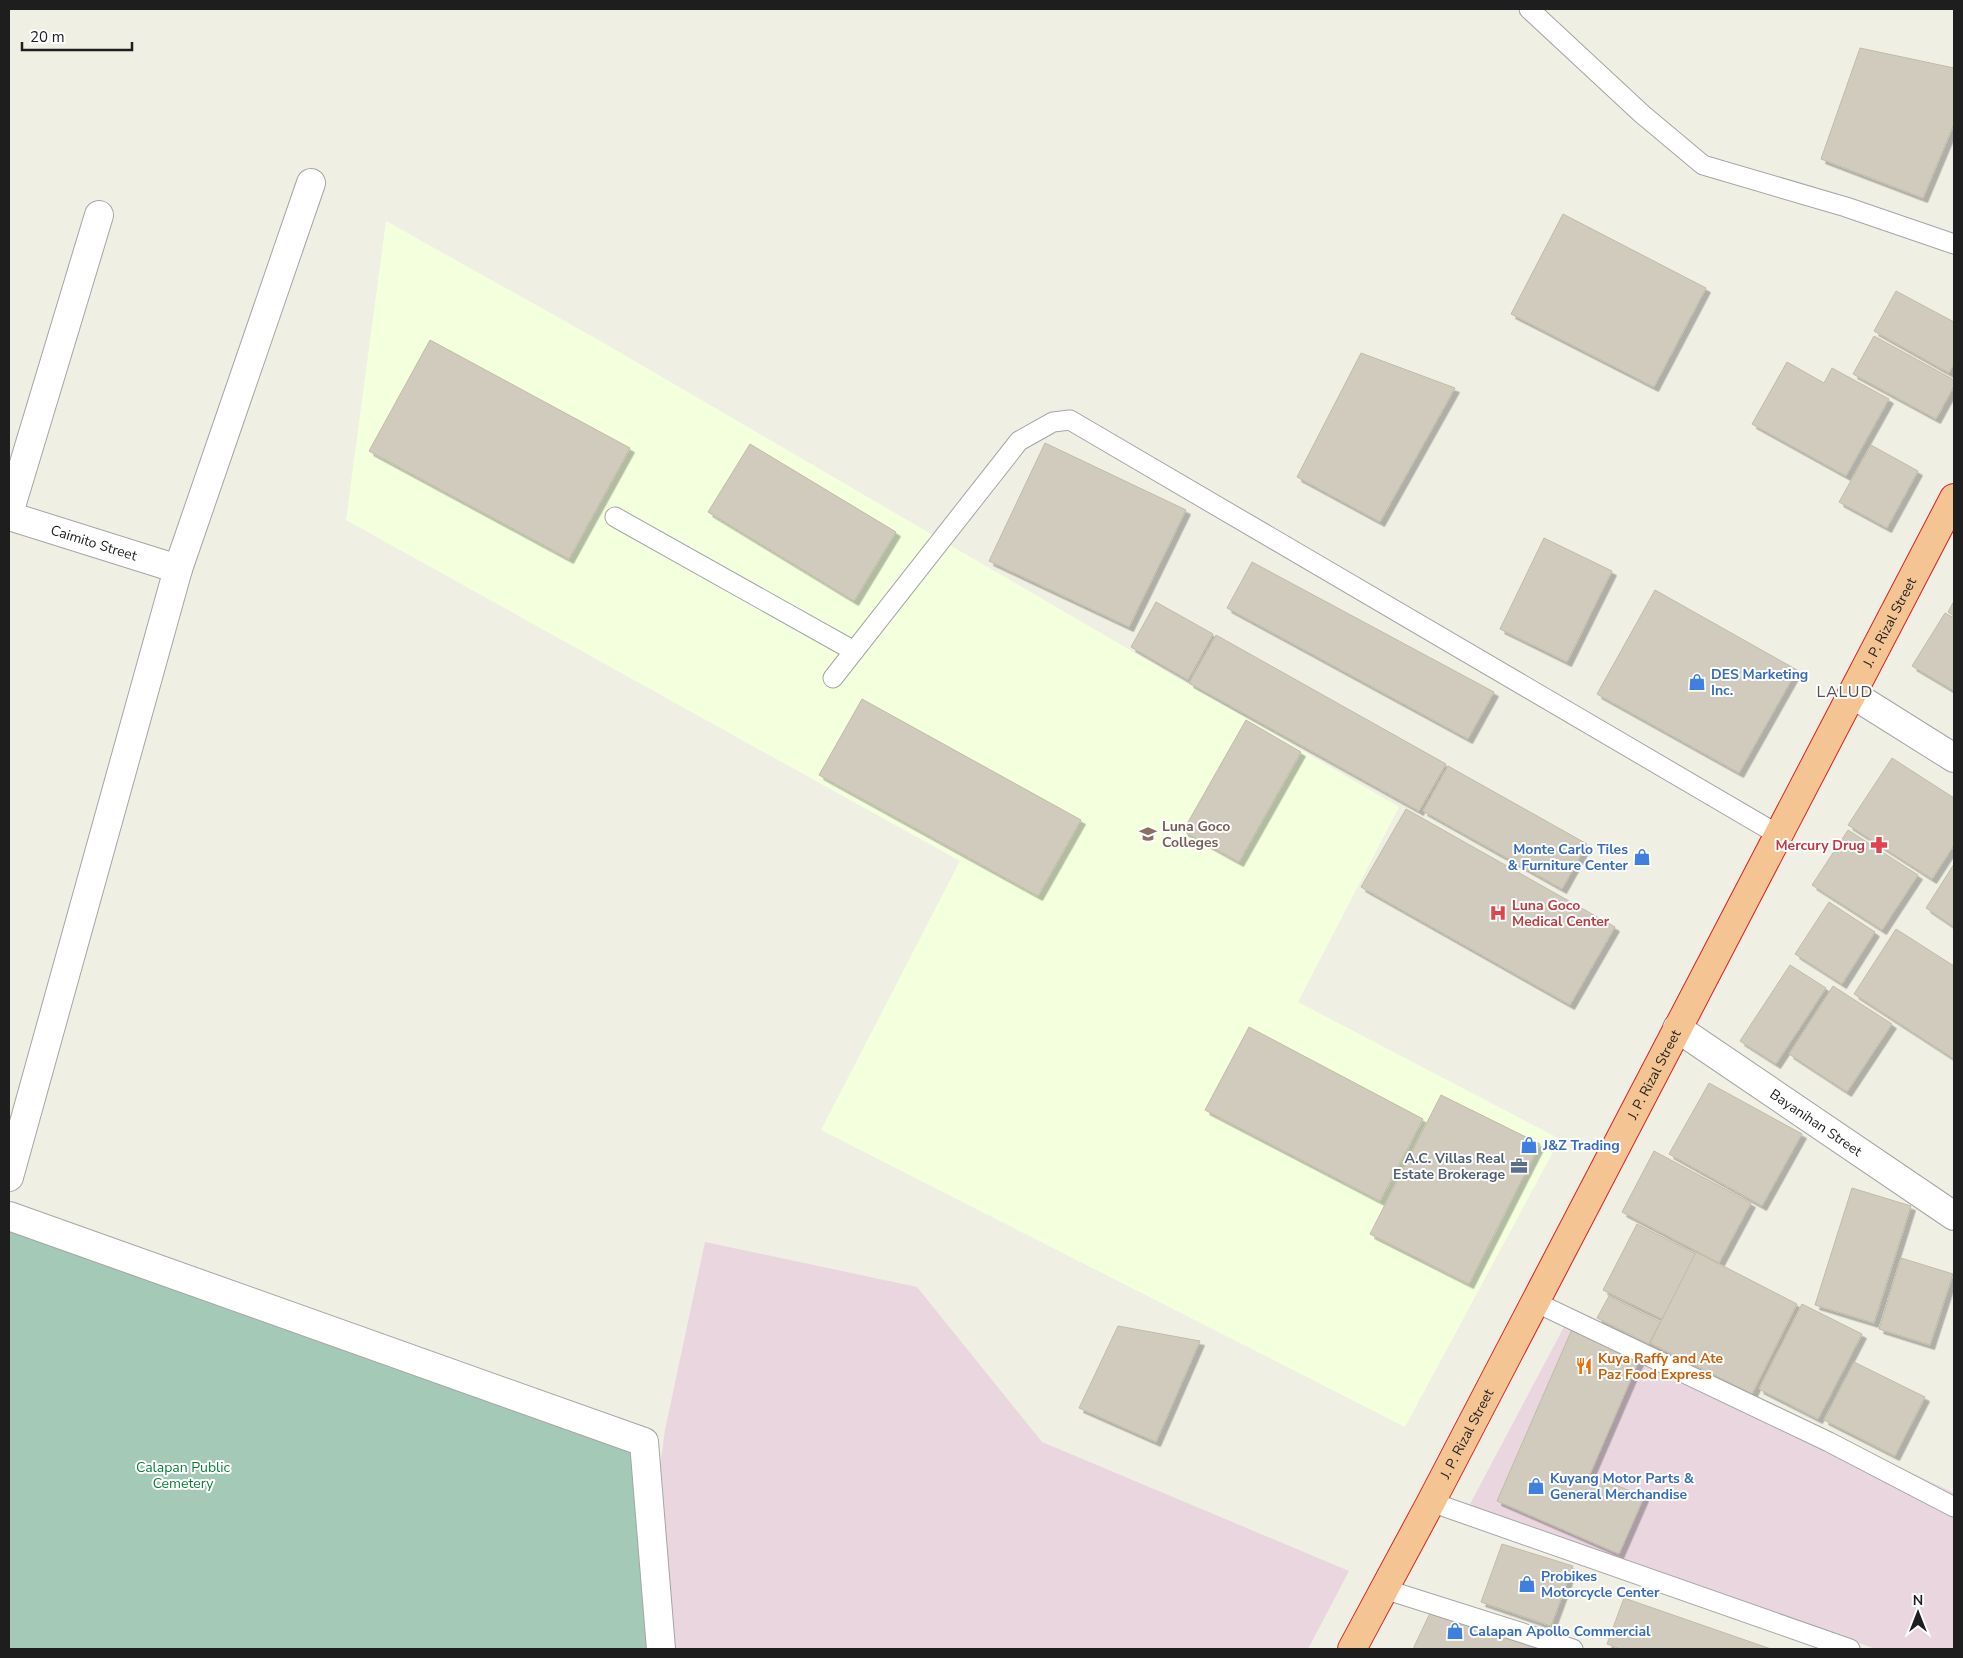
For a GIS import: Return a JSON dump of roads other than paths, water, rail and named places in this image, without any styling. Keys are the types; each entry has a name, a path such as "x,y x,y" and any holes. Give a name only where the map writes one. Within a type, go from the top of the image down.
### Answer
{"highway":[{"name":"J. P. Rizal Street","path":"1352,1649 1431,1502 1777,834 1954,498"}],"street":[{"path":"9,1177 178,569 311,183"},
{"path":"9,515 98,215"},
{"name":"Caimito Street","path":"9,515 178,569"},
{"path":"1852,694 1954,758"},
{"name":"Bayanihan Street","path":"1676,1028 1954,1216"},
{"path":"9,1216 644,1442 661,1649"}],"lane":[{"path":"1529,9 1642,114 1703,165 1846,207 1954,244"},
{"path":"833,678 1019,441 1053,422 1070,420 1777,834"},
{"path":"615,516 854,651"},
{"path":"1535,1302 1829,1442 1954,1508"},
{"path":"1431,1502 1850,1649"},
{"path":"1384,1589 1573,1649"}],"place":[{"name":"DES Marketing Inc.","path":"1697,682"},
{"name":"Luna Goco Colleges","path":"1148,834"},
{"name":"Mercury Drug","path":"1879,845"},
{"name":"Monte Carlo Tiles & Furniture Center","path":"1642,857"},
{"name":"Luna Goco Medical Center","path":"1498,913"},
{"name":"J&Z Trading","path":"1529,1145"},
{"name":"A.C. Villas Real Estate Brokerage","path":"1519,1166"},
{"name":"Kuya Raffy and Ate Paz Food Express","path":"1584,1366"},
{"name":"Kuyang Motor Parts & General Merchandise","path":"1536,1486"},
{"name":"Probikes Motorcycle Center","path":"1527,1584"},
{"name":"Calapan Apollo Commercial","path":"1455,1631"}],"district":[{"name":"LALUD","path":"1845,692"}],"park label":[{"name":"Calapan Public Cemetery","path":"183,1475"}]}
